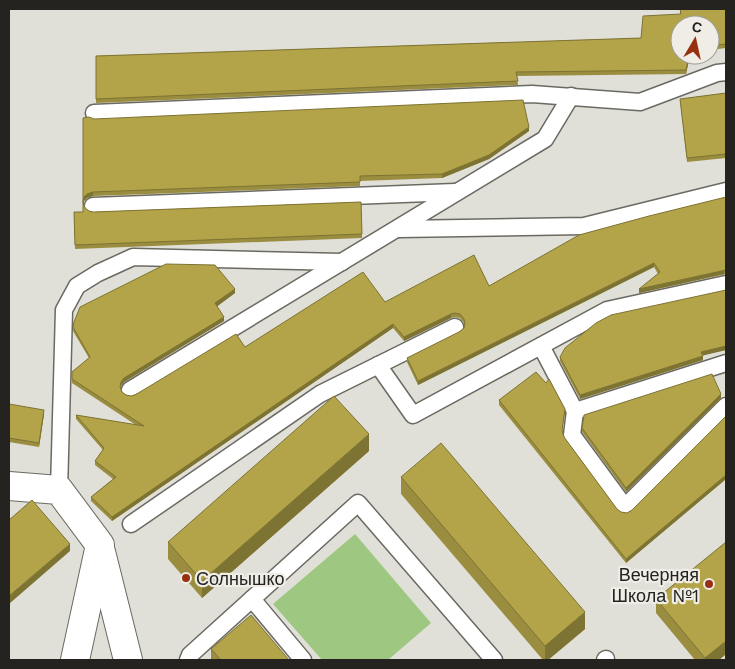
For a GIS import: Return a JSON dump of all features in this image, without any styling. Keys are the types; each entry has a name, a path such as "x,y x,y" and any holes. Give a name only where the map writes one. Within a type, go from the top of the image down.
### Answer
{"street":[{"path":"9,486 59,490 100,545 128,660"},
{"path":"76,660 100,545"}],"lane":[{"path":"94,113 532,94 640,102 717,72 726,72"},
{"path":"130,390 545,139 570,96"},
{"path":"396,229 584,226 726,190"},
{"path":"93,206 458,192"},
{"path":"59,490 64,310 77,286 98,273 133,257 342,262"},
{"path":"378,365 412,415 606,310 726,284"},
{"path":"131,524 320,394 455,327"},
{"path":"541,346 575,411 572,434 625,507 726,406"},
{"path":"575,411 726,363"},
{"path":"188,660 190,655 358,503 494,660"},
{"path":"252,599 303,660"}],"green space":[{"path":"355,534 431,623 388,660 322,660 273,604"}],"building":[{"path":"680,9 726,9 726,44 720,45 720,15 670,15 670,65 687,65 686,70 516,72 518,81 96,99 96,56 641,38 643,16 681,14"},
{"path":"726,93 726,154 687,158 680,99"},
{"path":"523,100 529,127 489,155 442,174 360,176 360,182 93,192 84,197 83,202 83,118"},
{"path":"726,197 726,270 639,289 660,272 654,263 418,381 407,358 459,332 464,328 464,319 460,314 451,314 404,337 393,324 112,517 91,497 116,477 95,461 104,448 76,415 144,426 72,379 72,372 90,357 73,327 74,322 80,307 166,264 215,265 235,289 215,303 224,317 124,378 120,387 126,395 135,395 236,334 245,347 363,272 385,302 474,255 489,286 579,235"},
{"path":"83,202 85,208 93,212 361,202 362,234 75,245 74,212 83,212"},
{"path":"726,290 726,346 701,352 703,356 580,395 560,357 565,348 596,323 611,315"},
{"path":"536,372 546,383 549,379 565,409 562,430 564,437 621,512 627,513 632,510 726,416 726,475 626,559 499,400"},
{"path":"712,374 721,394 626,488 582,428 584,415"},
{"path":"334,396 369,434 202,581 168,542"},
{"path":"9,404 44,410 39,443 9,438"},
{"path":"441,443 585,612 545,646 401,477"},
{"path":"32,500 70,544 9,596 9,520"},
{"name":"Вечерняя Школа №1","path":"726,542 726,641 705,658 656,599"},
{"path":"251,615 289,660 221,660 211,649"}],"place":[{"name":"Солнышко","path":"186,578"},
{"name":"Вечерняя Школа №1","path":"709,584"}]}
